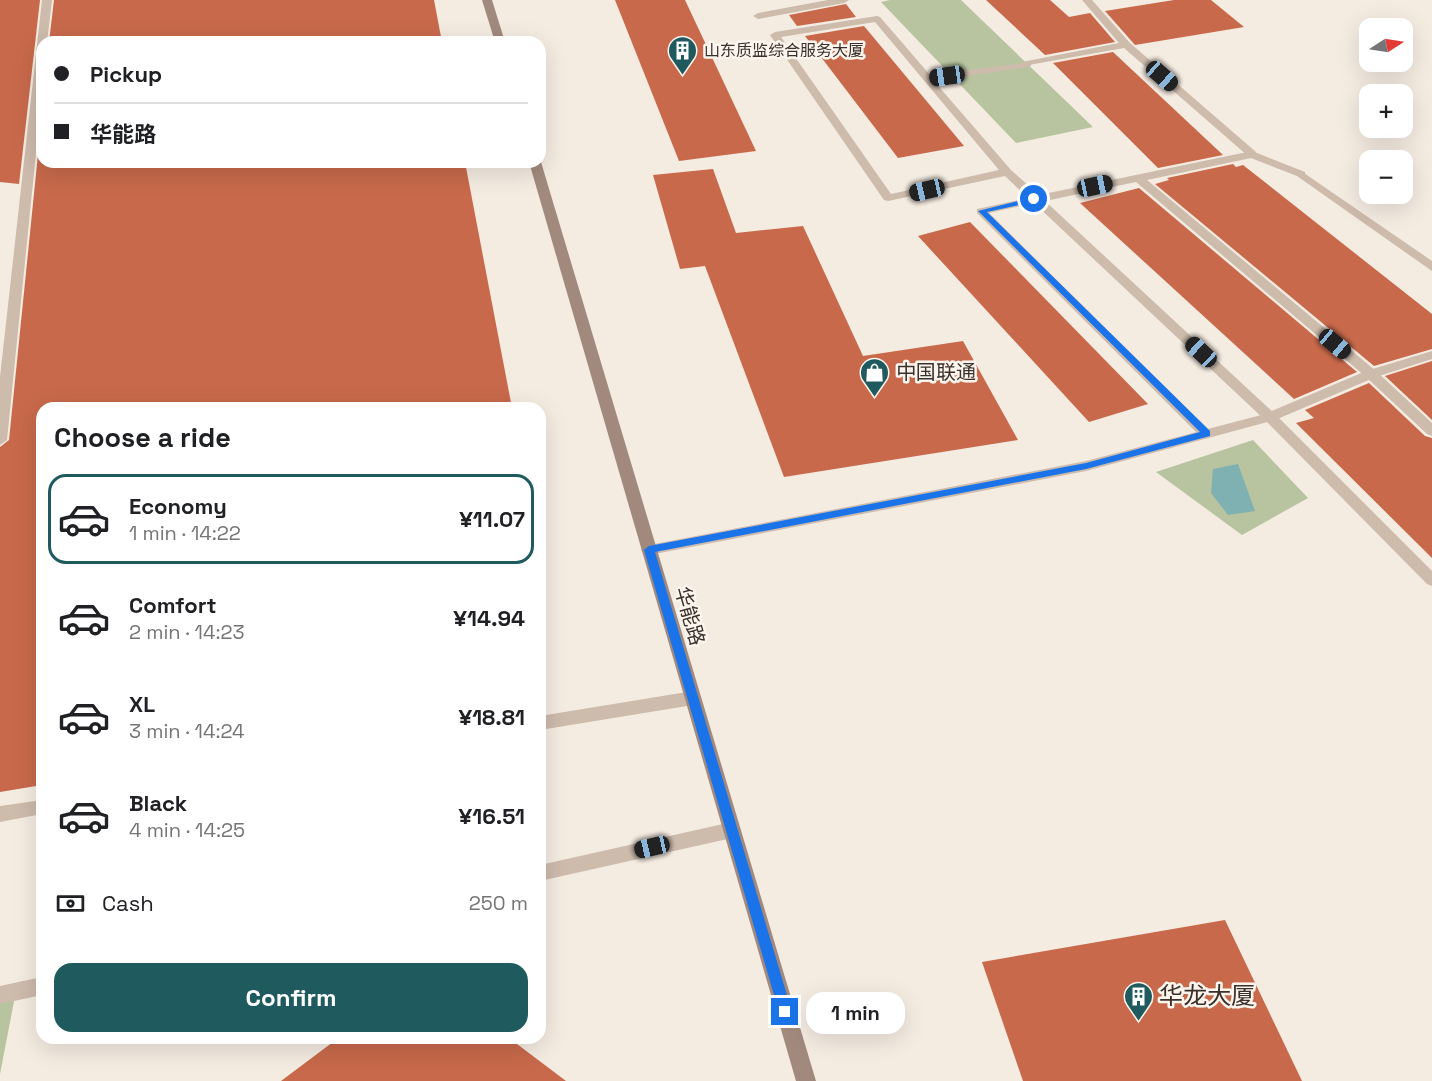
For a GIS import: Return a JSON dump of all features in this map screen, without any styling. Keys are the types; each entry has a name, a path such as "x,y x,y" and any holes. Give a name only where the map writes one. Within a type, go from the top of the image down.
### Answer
{"street":[{"path":"43,36 46,0"},
{"path":"487,0 498,36"},
{"path":"791,0 800,8"},
{"path":"844,0 758,16 775,35 888,198 1007,172"},
{"path":"1087,0 1125,45 1252,154 1301,174 1432,267"},
{"path":"775,35 876,19 1007,172 1270,417 1432,580"},
{"path":"927,79 1027,64 1125,45"},
{"path":"0,440 36,100"},
{"path":"1206,434 981,211 1252,154"},
{"name":"华能路","path":"537,168 806,1081"},
{"path":"1137,177 1371,374 1432,431"},
{"path":"649,550 1086,466 1270,417 1371,374 1432,355"},
{"path":"546,722 693,698"},
{"path":"0,814 36,808"},
{"path":"546,872 732,830"},
{"path":"0,995 36,987"}],"green space":[{"path":"961,0 1093,127 1016,143 881,2"},
{"path":"1253,440 1308,498 1242,535 1156,472"},
{"path":"16,991 0,1074 0,994"}],"water":[{"path":"1238,464 1255,511 1228,515 1211,493 1213,469"}],"building":[{"path":"0,0 40,0 19,184 0,182"},
{"path":"54,0 434,0 441,36 50,36"},
{"name":"山东质监综合服务大厦","path":"615,0 685,0 756,151 679,161"},
{"path":"986,0 1050,0 1069,17 1090,13 1115,42 1045,55"},
{"path":"1174,0 1211,0 1244,27 1135,45 1105,11"},
{"path":"846,4 856,17 797,26 789,15"},
{"path":"864,26 964,146 898,158 805,36"},
{"path":"1113,52 1223,155 1158,168 1053,63"},
{"path":"1233,164 1236,167 1243,165 1432,314 1432,349 1374,366 1155,184 1169,180 1167,178"},
{"path":"37,168 466,168 511,402 36,402 36,786 0,792 0,447 9,440"},
{"name":"中国联通","path":"713,169 736,233 803,226 863,356 963,341 1018,440 784,477 705,266 680,269 653,175"},
{"path":"1139,188 1357,372 1294,399 1080,203"},
{"path":"970,222 1148,404 1089,422 918,236"},
{"path":"1432,361 1432,420 1385,376"},
{"path":"1369,383 1425,436 1432,438 1432,558 1296,423 1314,418 1305,410"},
{"name":"华龙大厦","path":"1225,920 1302,1081 1023,1081 982,962"},
{"path":"330,1044 517,1044 566,1081 281,1081"}],"place":[{"name":"山东质监综合服务大厦","path":"683,76"},
{"name":"中国联通","path":"875,398"},
{"name":"华龙大厦","path":"1138,1022"}],"route":[{"path":"785,1012 649,550 1086,466 1206,434 981,211 1034,199"}]}
